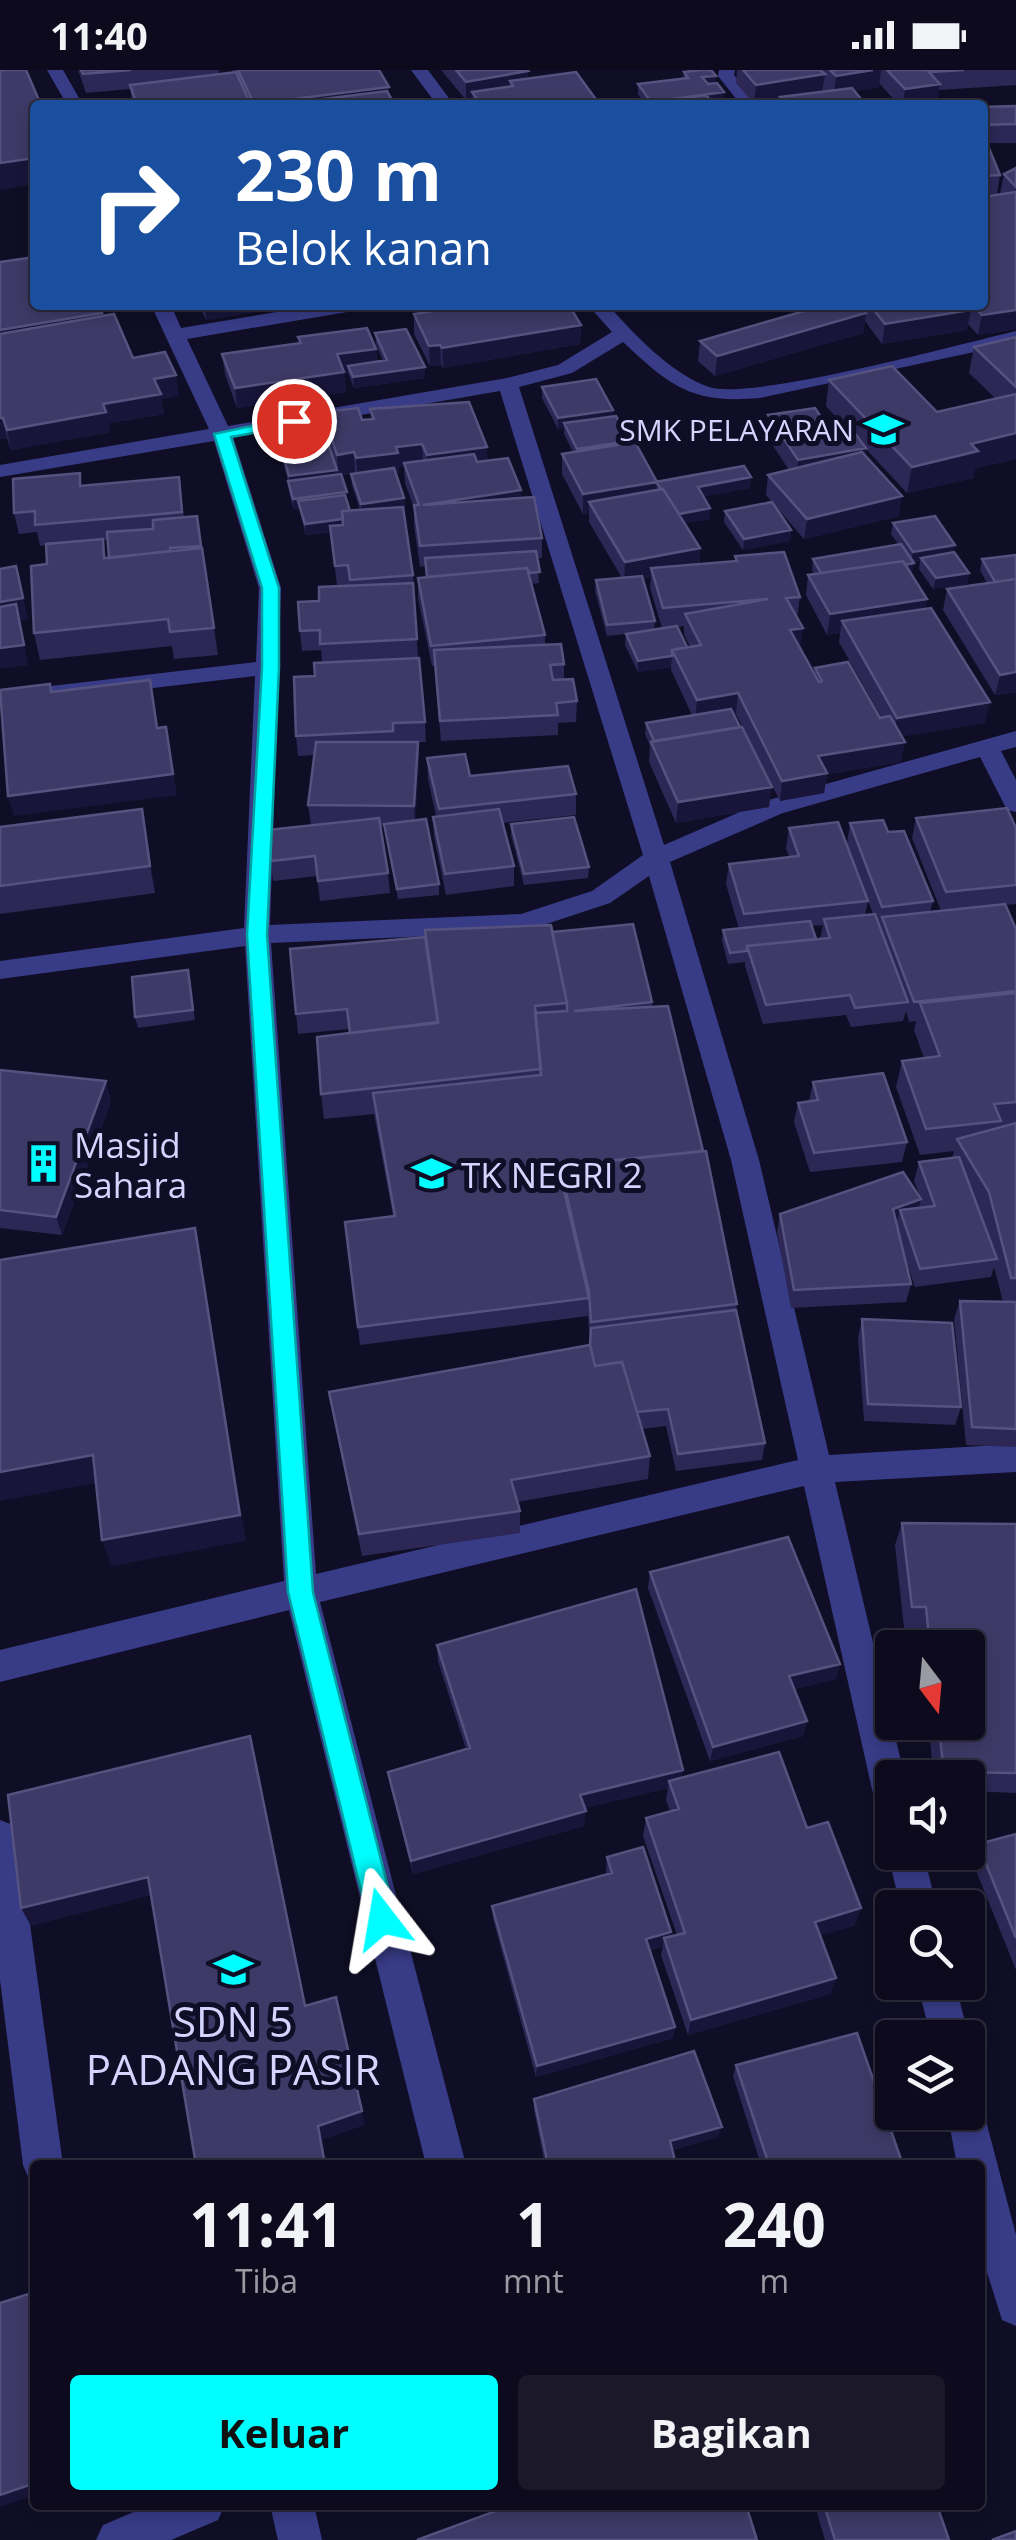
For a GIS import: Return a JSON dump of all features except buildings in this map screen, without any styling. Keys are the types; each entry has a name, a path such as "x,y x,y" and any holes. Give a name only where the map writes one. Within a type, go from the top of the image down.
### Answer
{"street":[{"path":"55,70 71,100"},
{"path":"419,70 442,100"},
{"path":"726,70 726,76 746,100"},
{"path":"163,310 222,434 270,588 257,935 300,1592 445,2160"},
{"path":"173,335 323,310"},
{"path":"602,310 622,334 708,394 754,394 1016,337"},
{"path":"0,471 508,384 564,369 622,334"},
{"path":"508,384 656,858 744,1160 883,1760"},
{"path":"0,700 270,667"},
{"path":"0,970 257,935 522,923 601,897 656,858 774,808 1016,738"},
{"path":"987,747 1016,804"},
{"path":"0,1666 814,1470 1016,1458"},
{"path":"0,1837 42,2160"},
{"path":"970,2130 976,2160"},
{"path":"985,2198 1016,2306"},
{"path":"118,2540 192,2510"},
{"path":"293,2510 300,2540"}],"place":[{"name":"SMK PELAYARAN","path":"884,429"},
{"name":"Masjid Sahara","path":"44,1164"},
{"name":"TK NEGRI 2","path":"431,1174"},
{"name":"SDN 5 PADANG PASIR","path":"233,1969"}],"route":[{"path":"294,421 222,434 270,588 257,935 300,1592 382,1919"}]}
